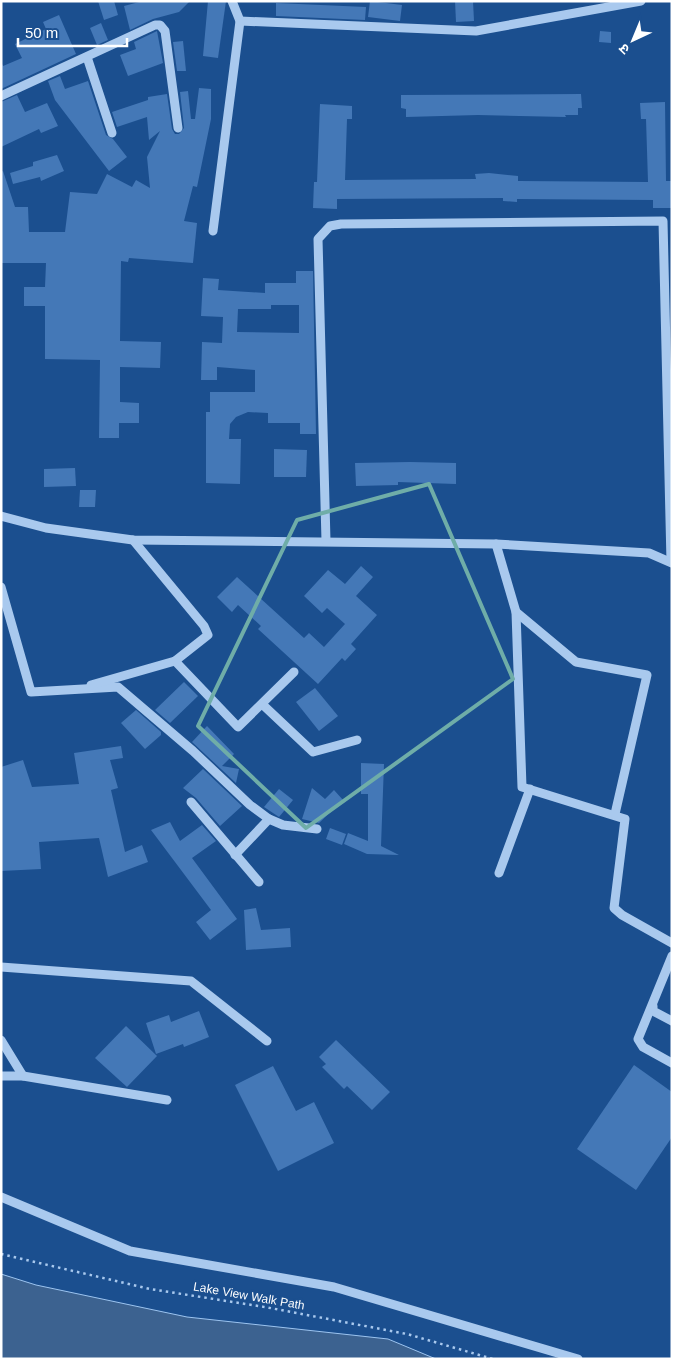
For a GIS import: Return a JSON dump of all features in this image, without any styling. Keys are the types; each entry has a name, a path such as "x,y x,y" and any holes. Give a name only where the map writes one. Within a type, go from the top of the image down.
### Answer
{"street":[{"path":"213,231 240,21 232,1"},
{"path":"240,21 476,31 641,1"},
{"path":"1,96 155,25 160,25 164,31 178,128"},
{"path":"87,57 112,133"},
{"path":"1,516 46,528 133,540 496,544 649,553 672,562 663,221 341,224 330,226 318,239 326,541"},
{"path":"74,690 175,661 208,635 204,626 133,540"},
{"path":"496,544 516,612 522,787 614,814 625,819 614,908 622,915 672,943"},
{"path":"1,587 31,692 118,687 193,751 250,806 269,819 283,825 317,829"},
{"path":"516,612 576,662 647,675 614,814"},
{"path":"175,661 238,727 294,672"},
{"path":"262,704 313,752 357,740"},
{"path":"499,873 530,789"},
{"path":"191,802 259,882"},
{"path":"235,855 269,819"},
{"path":"672,956 653,1006 639,1034 639,1043 672,1063"},
{"path":"1,967 191,981 267,1041"},
{"path":"653,1006 653,1010 672,1021"},
{"path":"1,1040 23,1076"},
{"path":"1,1076 23,1076 167,1100"},
{"path":"1,1197 130,1251 334,1287 578,1359"}],"path":[{"name":"Lake View Walk Path","path":"1,1254 150,1289 265,1307 407,1334 493,1359"}],"highlighted area":[{"path":"429,484 513,679 306,828 198,726 297,520"}],"water":[{"path":"1,1274 36,1285 187,1317 388,1339 436,1359 1,1359"}],"building":[{"path":"98,1 114,1 118,15 104,20"},
{"path":"143,1 190,1 179,12 153,19 130,30 124,6"},
{"path":"208,1 226,1 218,58 203,56"},
{"path":"370,1 402,5 400,21 368,17"},
{"path":"455,1 473,1 474,21 456,22"},
{"path":"276,3 366,7 365,20 276,16"},
{"path":"59,15 76,54 1,89 1,62 3,66 22,58 15,44 46,29 43,22"},
{"path":"101,23 108,40 97,45 90,28"},
{"path":"157,31 163,63 128,76 120,55 136,49 134,42"},
{"path":"600,31 611,32 611,43 599,42"},
{"path":"183,41 186,71 177,71 173,42"},
{"path":"60,76 65,89 88,81 106,135 113,139 127,157 109,171 55,100 48,81"},
{"path":"199,88 211,89 211,119 197,187 193,186 184,221 197,223 193,263 129,258 128,262 121,261 120,341 161,342 160,368 120,367 120,402 139,403 139,423 119,423 119,438 99,438 100,360 45,359 45,306 24,306 24,287 45,287 46,263 1,263 1,172 3,171 15,207 28,207 29,232 65,232 70,192 97,194 107,174 132,187 136,180 150,188 147,157 160,131 149,140 147,117 117,127 112,112 148,100 148,97 167,94 172,129 175,134 179,134 184,128 180,92 188,91 191,119 195,119"},
{"path":"581,94 582,108 578,108 578,115 565,115 566,117 478,115 406,117 406,109 401,108 401,95"},
{"path":"17,95 25,112 47,103 58,126 41,133 39,129 1,147 1,102"},
{"path":"665,102 666,181 672,181 672,208 653,208 653,200 517,199 517,202 503,201 503,198 337,199 337,209 313,208 314,182 317,182 320,104 352,106 352,119 347,119 345,180 476,179 475,174 489,173 518,176 518,181 648,182 646,119 641,119 640,103"},
{"path":"57,155 64,171 41,181 40,177 13,184 10,173 33,166 33,162"},
{"path":"296,271 313,271 316,434 300,434 300,423 268,423 268,413 248,412 236,417 230,424 229,439 241,439 240,484 206,483 206,412 210,412 210,392 255,392 255,370 217,367 217,380 201,380 202,342 222,343 223,317 201,316 203,278 219,279 218,290 265,293 265,283 296,283","holes":["271,305 299,305 299,333 237,332 238,309 271,309"]},
{"path":"274,449 307,450 306,477 274,477"},
{"path":"355,463 456,463 456,484 398,482 398,485 356,486"},
{"path":"75,468 76,486 44,487 44,469"},
{"path":"80,490 96,490 95,507 79,507"},
{"path":"361,566 373,577 356,596 377,615 351,644 356,649 345,661 342,658 318,684 258,629 261,626 238,605 232,612 217,597 237,577 304,638 309,633 324,647 345,624 327,608 322,613 304,596 328,570 345,584"},
{"path":"184,682 198,696 170,723 155,710"},
{"path":"315,688 338,716 319,731 296,702"},
{"path":"136,710 161,732 161,735 145,749 121,723"},
{"path":"207,726 234,754 222,766 239,769 236,783 192,742"},
{"path":"121,746 123,758 110,760 118,788 111,790 125,852 142,845 148,862 108,877 99,838 39,842 41,869 1,871 1,767 23,760 32,787 79,784 74,753"},
{"path":"361,763 384,764 381,846 399,855 367,854 344,844 348,833 368,841 368,794 361,794"},
{"path":"203,769 242,806 220,826 196,798 183,788"},
{"path":"312,788 325,799 334,790 343,800 319,823 302,819"},
{"path":"279,789 293,800 279,817 264,807"},
{"path":"170,822 180,841 202,825 216,841 192,858 237,919 210,940 196,922 211,910 151,830"},
{"path":"330,828 346,834 342,845 326,839"},
{"path":"256,908 261,930 290,928 291,947 246,950 244,910"},
{"path":"199,1011 209,1037 184,1047 183,1044 156,1054 146,1023 169,1015 171,1022"},
{"path":"126,1026 157,1056 127,1087 95,1058"},
{"path":"336,1040 390,1092 372,1110 347,1086 344,1089 322,1067 326,1064 319,1057"},
{"path":"634,1065 672,1092 672,1137 636,1190 577,1149"},
{"path":"273,1066 296,1111 314,1102 334,1143 278,1171 235,1085"}]}
